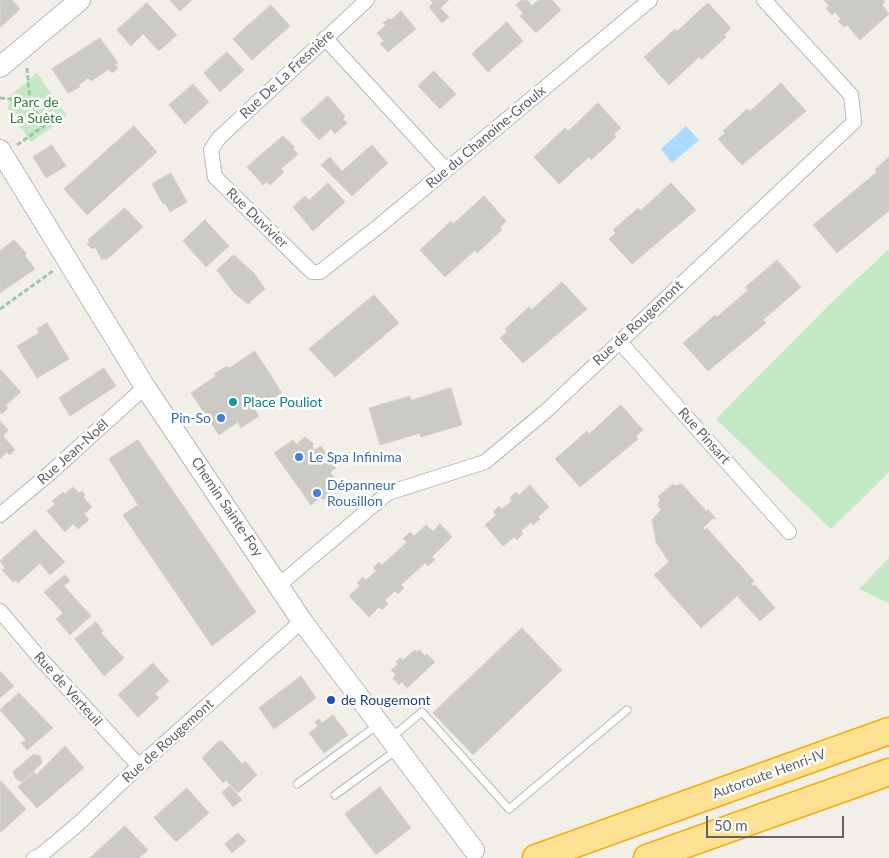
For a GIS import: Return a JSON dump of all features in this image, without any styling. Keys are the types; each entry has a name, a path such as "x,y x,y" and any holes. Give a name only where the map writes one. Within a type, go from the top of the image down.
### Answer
{"highway":[{"name":"Autoroute Henri-IV","path":"536,858 889,731"},
{"path":"647,858 889,772"}],"main road":[{"path":"0,67 80,0"},
{"name":"Chemin Sainte-Foy","path":"1,153 145,387 279,584 302,621 474,850"}],"street":[{"name":"Rue De La Fresnière","path":"211,150 218,138 367,0"},
{"name":"Rue du Chanoine-Groulx","path":"320,272 650,0"},
{"name":"Rue de Rougemont","path":"279,584 388,493 485,462 546,411 854,122 851,94 764,0"},
{"path":"325,38 446,170"},
{"name":"Rue Duvivier","path":"211,150 215,177 312,272 320,272"},
{"name":"Rue Pinsart","path":"619,341 789,532"},
{"name":"Rue Jean-Noël","path":"0,515 50,473 145,387"},
{"name":"Rue de Verteuil","path":"0,611 39,657 139,766"},
{"name":"Rue de Rougemont","path":"34,858 41,855 77,825 139,766 302,621"}],"lane":[{"path":"335,795 389,737 422,712 508,809 627,710"},
{"path":"297,784 389,737"}],"path":[{"path":"1,153 44,126 30,101 26,45"},
{"path":"0,98 30,101"},
{"path":"0,309 68,261"}],"green space":[{"name":"Parc de La Suète","path":"37,73 67,116 31,142 8,109 10,96"},
{"path":"889,249 889,472 831,529 716,419 831,303"},
{"path":"889,558 889,603 859,589"}],"water":[{"path":"686,126 699,140 672,163 661,149"}],"building":[{"path":"0,0 12,0 20,9 1,27"},
{"path":"170,0 192,0 180,11"},
{"path":"431,0 449,0 440,8 449,17 442,23 429,7 433,3"},
{"path":"522,0 527,0 532,6 538,0 552,0 561,10 536,33 520,16 523,13 516,5"},
{"path":"824,0 883,0 885,2 882,5 889,14 860,40 847,25 844,27 838,21 841,19 835,12 832,15 826,8 829,6"},
{"path":"147,3 177,35 159,51 143,34 131,46 117,30"},
{"path":"708,3 731,28 724,35 726,37 702,59 699,57 669,85 644,57"},
{"path":"271,5 290,26 252,60 233,39"},
{"path":"401,11 416,29 388,52 380,44 384,41 377,33 386,25 383,23 389,18 391,20"},
{"path":"507,22 523,41 488,72 472,54"},
{"path":"100,38 118,63 115,64 118,68 112,73 109,69 91,81 88,78 79,85 80,87 68,93 52,69"},
{"path":"227,52 244,70 220,92 204,73"},
{"path":"434,71 456,94 440,109 418,86"},
{"path":"781,83 806,111 742,165 718,139 725,133 723,131 747,109 750,111"},
{"path":"193,84 209,102 185,124 169,105"},
{"path":"328,96 345,116 343,119 347,123 335,134 331,129 319,140 301,120"},
{"path":"598,103 621,128 614,134 616,137 591,160 589,157 559,184 534,157 565,128 568,131"},
{"path":"134,126 157,152 87,215 64,189"},
{"path":"283,136 295,147 293,149 298,154 281,169 284,172 270,185 267,182 263,185 247,167"},
{"path":"52,145 66,166 46,178 33,157"},
{"path":"372,145 388,163 352,196 321,165 330,157 342,171"},
{"path":"889,157 889,211 837,253 813,225 877,172 875,170"},
{"path":"171,173 187,202 170,212 165,203 163,204 152,184"},
{"path":"328,183 345,202 313,231 293,207 305,196 309,200"},
{"path":"671,183 696,210 632,264 609,239 616,233 613,230 638,208 640,211"},
{"path":"484,196 506,221 500,227 502,230 477,253 475,250 445,277 420,250 451,221 453,224"},
{"path":"125,208 143,227 106,260 105,258 102,260 95,247 92,249 87,244 90,242 88,240"},
{"path":"205,220 229,246 206,267 183,241"},
{"path":"14,240 26,253 25,256 35,269 0,293 0,251"},
{"path":"234,255 254,273 265,289 248,304 234,293 217,270"},
{"path":"777,260 801,287 763,320 766,323 708,371 683,343 748,290 745,288"},
{"path":"562,282 587,309 523,363 500,338 507,332 505,329 529,307 531,310"},
{"path":"374,295 399,323 335,377 309,349"},
{"path":"47,323 69,359 37,378 17,346 39,333 37,329"},
{"name":"Place Pouliot","path":"255,351 282,393 255,410 259,416 241,428 238,422 219,435 191,393 216,376 214,374 227,366 229,368"},
{"path":"104,368 116,386 70,416 59,398"},
{"path":"0,369 21,392 6,405 8,408 2,414 0,412"},
{"path":"451,388 462,425 421,437 420,433 380,445 369,408 410,396 411,400"},
{"path":"621,405 643,430 636,436 638,439 580,487 555,459 587,431 589,434"},
{"path":"0,421 8,430 3,436 15,450 9,455 7,452 0,459"},
{"path":"305,437 314,444 312,446 315,450 321,446 336,468 330,472 340,485 330,492 328,500 320,498 311,505 274,453 293,440 296,444"},
{"path":"138,440 256,612 212,646 123,515 138,505 109,459"},
{"path":"673,484 675,486 682,484 707,512 708,509 716,519 713,518 703,528 704,530 707,528 754,581 751,584 755,585 775,608 760,621 737,596 701,628 654,575 669,562 656,542 652,520 661,510 658,505 660,500 658,497"},
{"path":"530,485 549,507 538,517 540,519 533,525 531,522 521,531 523,534 517,540 514,537 503,546 485,525 496,515 493,512 499,506 502,509 512,501 510,498 516,492 519,495"},
{"path":"73,487 79,493 82,491 85,495 83,497 92,507 84,514 89,520 78,529 73,524 65,532 47,511 55,504 52,501"},
{"path":"440,524 452,537 432,557 435,560 428,566 425,563 401,585 404,588 398,594 395,591 385,600 388,604 382,610 379,607 369,617 349,596 360,586 357,583 363,577 366,580 376,571 373,568 379,562 382,565 407,542 403,539 410,532 414,536 426,525 433,531"},
{"path":"35,530 65,562 50,575 40,563 18,583 16,580 13,582 2,570 5,568 0,561"},
{"path":"65,575 70,581 64,586 91,616 70,635 56,619 63,613 44,592"},
{"path":"96,622 103,631 101,633 124,658 104,676 75,639"},
{"path":"522,628 562,670 473,755 433,713"},
{"path":"415,650 417,652 420,650 425,656 427,654 435,662 407,688 402,682 399,685 393,678 396,675 391,670 398,664 396,662 400,658 403,660"},
{"path":"153,663 169,681 155,694 159,698 138,717 118,695"},
{"path":"0,671 14,686 0,698"},
{"path":"301,676 316,698 274,729 259,708"},
{"path":"19,693 53,728 27,750 21,743 26,740 0,710"},
{"path":"333,715 348,735 324,753 309,733 318,726 315,722 319,719 322,723"},
{"path":"219,741 222,741 242,764 245,761 257,775 238,793 226,780 223,783 202,758"},
{"path":"65,746 84,768 37,808 18,787 34,772 36,775"},
{"path":"34,754 40,756 42,763 22,782 16,779 13,772"},
{"path":"1,781 26,809 1,832 0,831"},
{"path":"230,786 242,800 233,807 222,793"},
{"path":"380,787 411,828 376,855 345,814"},
{"path":"187,788 209,813 176,842 154,818"},
{"path":"125,826 148,850 139,858 90,858"},
{"path":"238,833 246,841 232,853 225,844"}],"place":[{"name":"Place Pouliot","path":"233,402"},
{"name":"Pin-So","path":"221,418"},
{"name":"Le Spa Infinima","path":"299,457"},
{"name":"Dépanneur Rousillon","path":"317,493"},
{"name":"de Rougemont","path":"331,700"}]}
